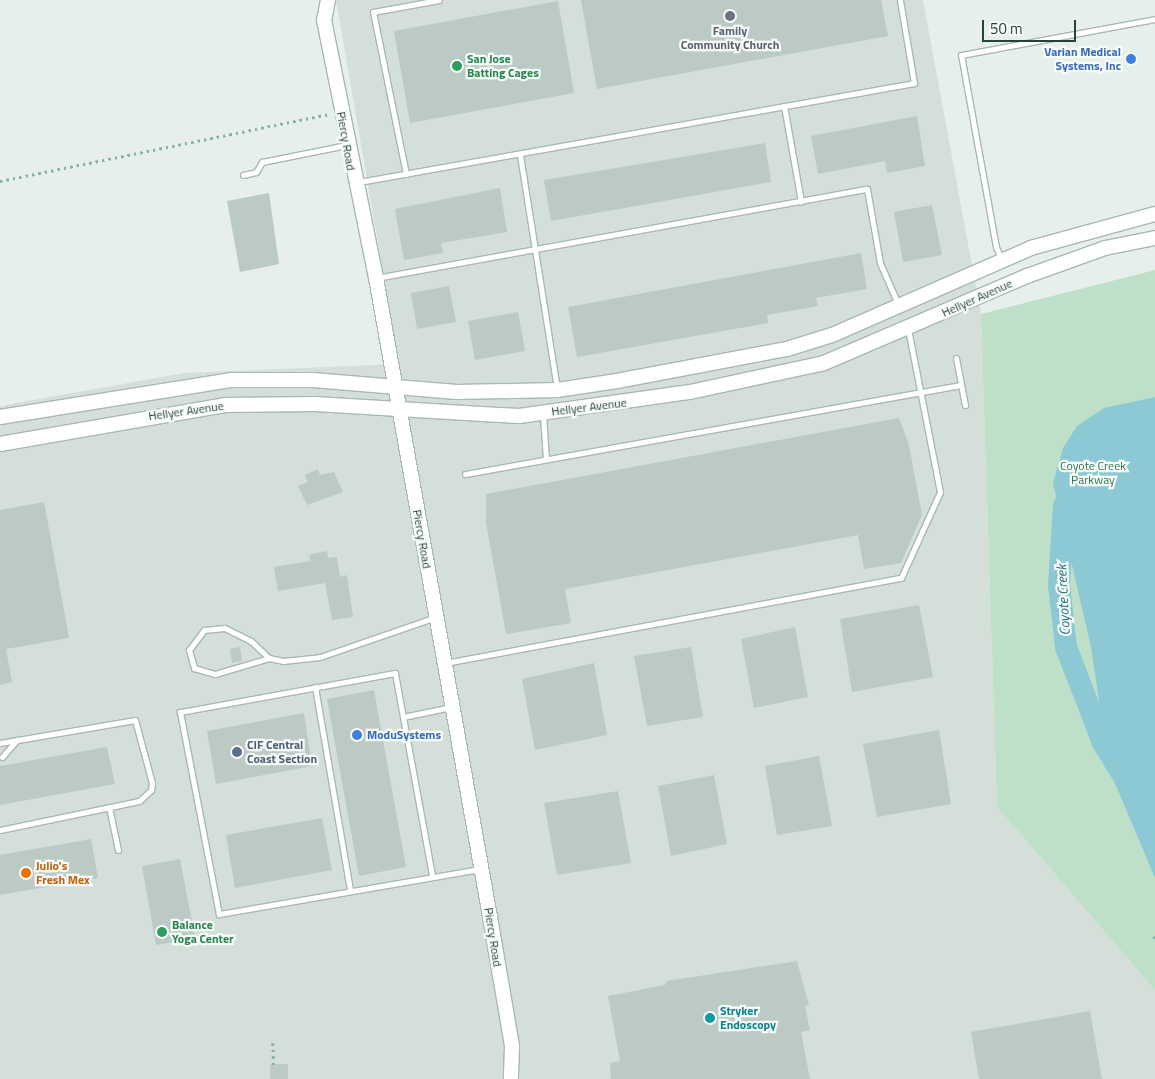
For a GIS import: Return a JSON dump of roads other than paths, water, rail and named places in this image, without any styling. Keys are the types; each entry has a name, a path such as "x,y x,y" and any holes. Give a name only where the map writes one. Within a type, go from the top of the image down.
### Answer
{"main road":[{"name":"Piercy Road","path":"328,0 324,20 353,182 376,278 481,869 512,1046 511,1079"},
{"name":"Hellyer Avenue","path":"0,417 232,380 394,386 456,392 557,390 787,349 899,308 1002,260 1069,235 1155,214"},
{"name":"Hellyer Avenue","path":"0,444 225,404 315,404 400,411 543,413 768,377 824,363 908,329 1026,276 1105,248 1155,238"},
{"path":"899,308 908,329"}],"lane":[{"path":"406,174 373,12 439,0"},
{"path":"353,182 520,155 914,83 900,0"},
{"path":"1002,260 996,247 961,55 1155,19"},
{"path":"784,106 801,201"},
{"path":"243,175 256,172 262,162 346,145"},
{"path":"520,155 557,390"},
{"path":"376,278 535,247 867,189 880,264 899,308"},
{"path":"444,664 901,578 940,492 918,394 908,329"},
{"path":"956,358 965,405"},
{"path":"466,474 961,385"},
{"path":"543,413 546,459"},
{"path":"269,658 252,641 224,628 204,630 189,650 194,668 215,674 269,658 283,661 320,657 436,617"},
{"path":"432,875 395,673 180,712 219,914 432,875 481,869"},
{"path":"315,687 350,890"},
{"path":"403,717 452,707"},
{"path":"0,743 135,720 151,790 139,801 0,830"},
{"path":"2,757 17,740"},
{"path":"109,808 118,850"}],"water":[{"name":"Coyote Creek Parkway","path":"1155,397 1155,878 1109,769 1091,647 1053,483 1063,448 1077,426 1104,408"}],"waterway":[{"name":"Coyote Creek","path":"1064,506 1059,585 1066,647 1103,743 1155,827"}],"place":[{"name":"Family Community Church","path":"730,16"},
{"name":"Varian Medical Systems, Inc","path":"1131,59"},
{"name":"San Jose Batting Cages","path":"457,66"},
{"name":"ModuSystems","path":"357,735"},
{"name":"CIF Central Coast Section","path":"237,752"},
{"name":"Julio's Fresh Mex","path":"26,873"},
{"name":"Balance Yoga Center","path":"162,932"},
{"name":"Stryker Endoscopy","path":"710,1018"}]}
